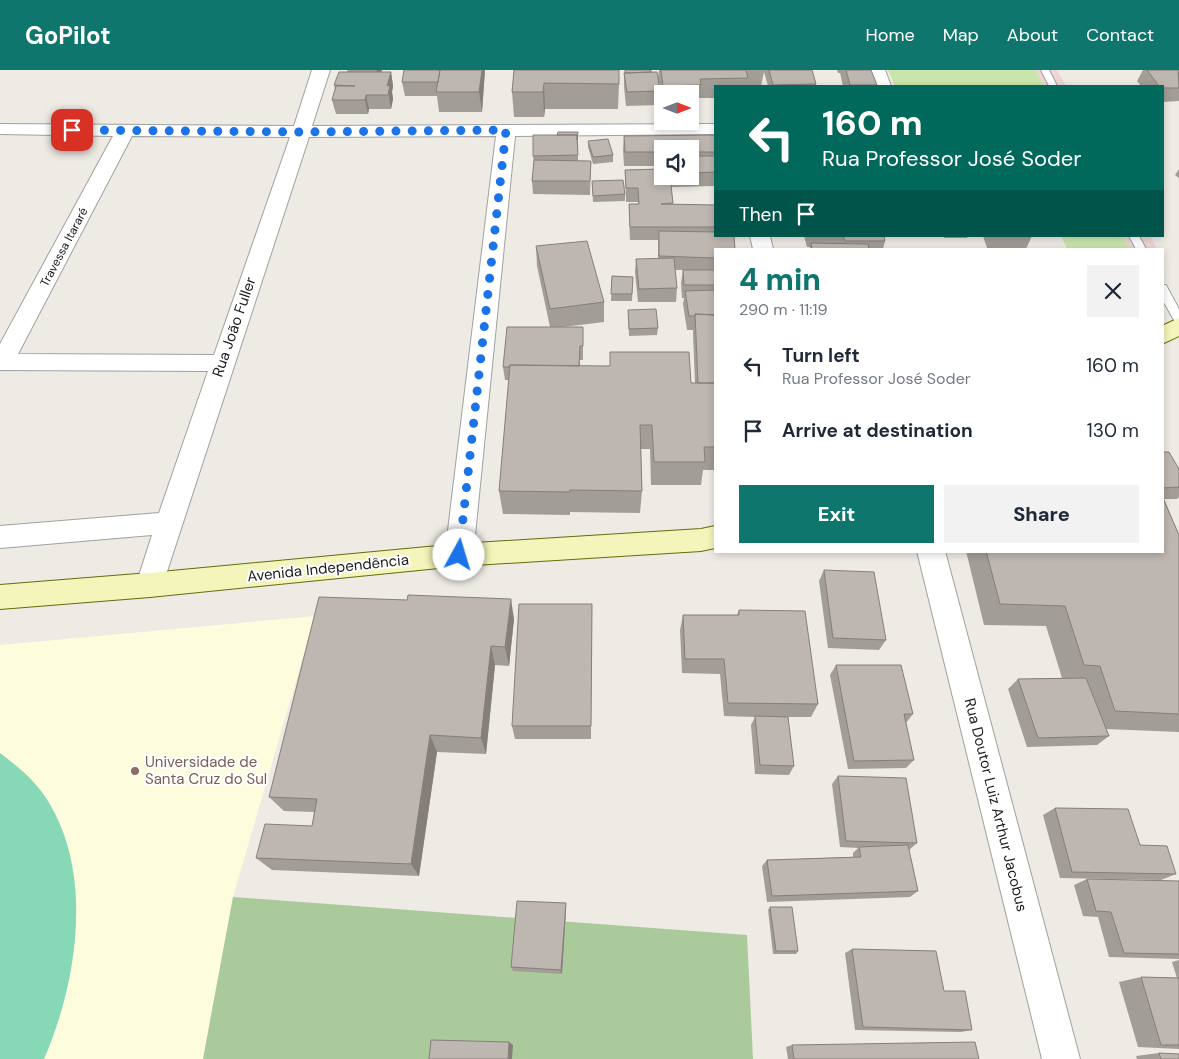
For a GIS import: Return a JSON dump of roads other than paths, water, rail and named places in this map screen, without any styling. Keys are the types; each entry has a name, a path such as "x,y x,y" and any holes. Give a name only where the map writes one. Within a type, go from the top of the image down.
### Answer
{"main road":[{"path":"1164,335 1179,326"},
{"name":"Avenida Independência","path":"0,597 150,585 459,555 701,540 714,537"}],"street":[{"name":"Rua João Fuller","path":"150,585 221,363 302,132 321,70"},
{"path":"876,70 882,85"},
{"path":"0,129 302,132 714,129"},
{"path":"459,555 506,130"},
{"name":"Travessa Itararé","path":"1,362 125,131"},
{"path":"1,362 221,363"},
{"path":"0,537 169,523"},
{"name":"Rua Doutor Luiz Arthur Jacobus","path":"932,553 1061,1059"}],"lane":[{"path":"1045,70 1053,85"},
{"path":"1164,292 1179,319"}],"place":[{"name":"Universidade de Santa Cruz do Sul","path":"135,771"}]}
